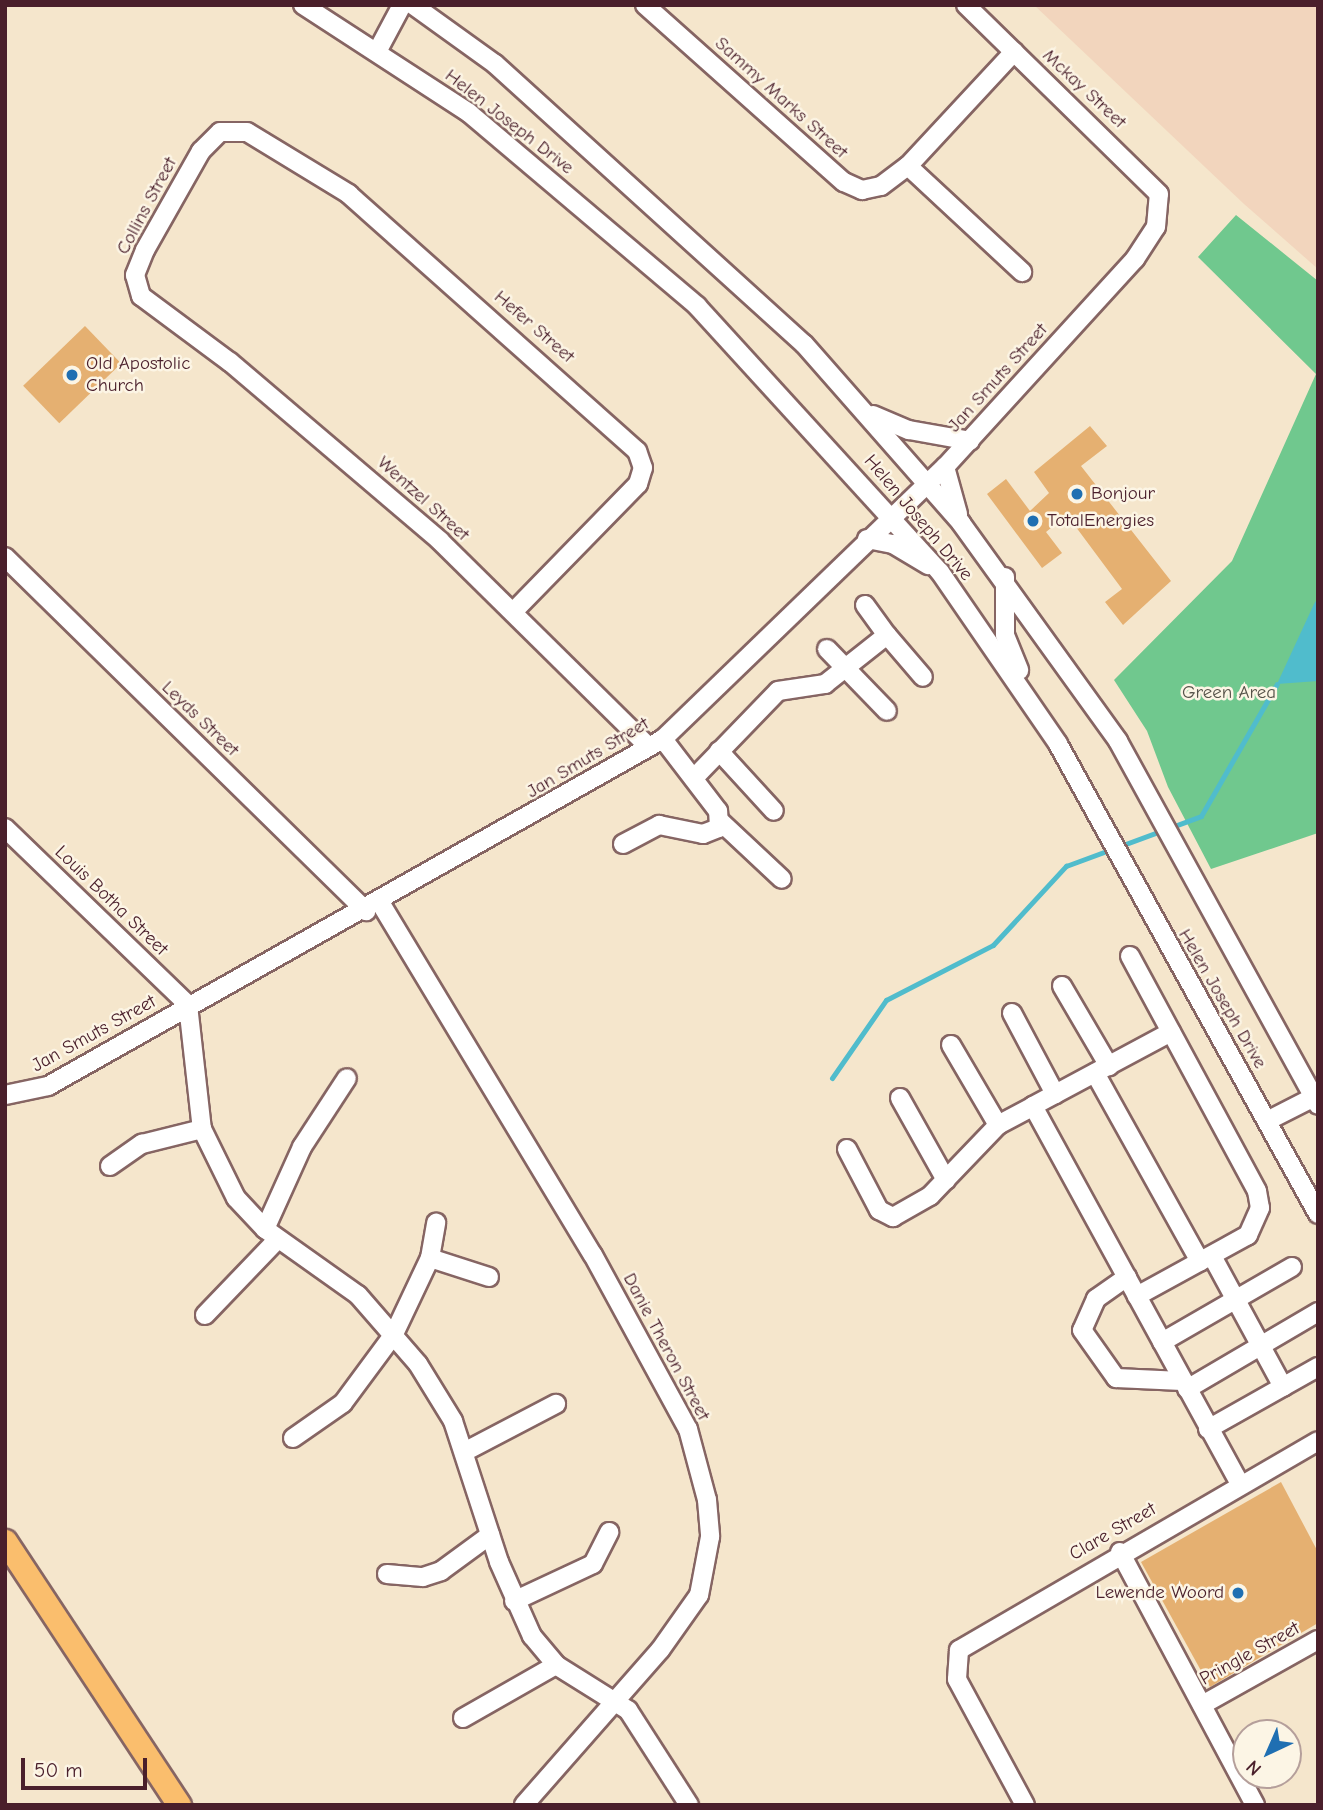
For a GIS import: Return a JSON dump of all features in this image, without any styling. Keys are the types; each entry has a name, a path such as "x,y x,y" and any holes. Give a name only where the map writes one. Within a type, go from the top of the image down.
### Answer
{"main road":[{"path":"5,1541 179,1805"}],"street":[{"name":"Helen Joseph Drive","path":"303,5 378,50 469,113 697,306 892,516 940,572 1026,694 1318,1214"},
{"path":"378,50 402,5"},
{"name":"Helen Joseph Drive","path":"412,5 495,64 701,248 870,413 928,483 1005,577 1118,741 1316,1099"},
{"name":"Sammy Marks Street","path":"645,5 844,182 862,190 881,186 908,166 1014,52"},
{"name":"Mckay Street","path":"966,5 1147,178 1161,211"},
{"name":"Collins Street","path":"150,304 135,286 145,250 201,151 220,132"},
{"name":"Hefer Street","path":"220,132 247,132 349,194 637,451 643,468 638,484 513,612"},
{"path":"908,166 1022,272"},
{"name":"Jan Smuts Street","path":"5,1095 48,1086 188,1005 373,908 656,743 970,441 1135,259 1161,211"},
{"name":"Wentzel Street","path":"150,304 327,441 694,778 721,822 782,879"},
{"path":"870,413 909,430 970,441"},
{"path":"945,467 961,523"},
{"path":"867,538 893,544 940,572"},
{"name":"Leyds Street","path":"5,556 373,908"},
{"path":"1005,577 1005,635 1026,694"},
{"path":"865,605 923,677"},
{"path":"694,778 778,691 825,684 887,635"},
{"path":"827,649 887,711"},
{"path":"719,751 775,811"},
{"path":"623,844 659,825 702,834 721,822"},
{"name":"Louis Botha Street","path":"5,828 188,1005"},
{"name":"Danie Theron Street","path":"373,908 593,1255 699,1461 710,1537 698,1595 660,1650 614,1696 524,1805"},
{"path":"1130,956 1260,1208 1248,1235 1137,1296"},
{"path":"1062,986 1102,1070 1206,1259 1236,1301 1283,1387"},
{"path":"188,1005 202,1129 236,1198 272,1234 358,1295 394,1334 453,1421 489,1535 514,1601 556,1665 614,1696 689,1805"},
{"path":"1012,1013 1055,1094"},
{"path":"847,1149 885,1215 916,1206 946,1180 998,1125 1171,1032"},
{"path":"951,1045 998,1125"},
{"path":"205,1315 272,1234 302,1147 346,1079"},
{"path":"900,1098 946,1180"},
{"path":"1267,1121 1316,1099"},
{"path":"1033,1106 1240,1484"},
{"path":"110,1166 142,1144 202,1129"},
{"path":"293,1438 343,1403 394,1334 430,1258 436,1223"},
{"path":"430,1258 489,1277"},
{"path":"1162,1342 1292,1267"},
{"path":"1127,1277 1096,1299 1082,1330 1116,1378 1184,1385 1261,1347 1318,1312"},
{"path":"1208,1429 1318,1367"},
{"path":"464,1452 556,1404"},
{"name":"Clare Street","path":"1026,1805 957,1679 954,1661 965,1643 1318,1441"},
{"path":"514,1601 593,1564 608,1532"},
{"path":"387,1574 423,1577 441,1571 489,1535"},
{"path":"1120,1552 1255,1805"},
{"name":"Pringle Street","path":"1202,1705 1318,1640"},
{"path":"463,1718 556,1665"}],"shaded area":[{"path":"1034,5 1318,5 1318,269 1244,204"}],"green space":[{"name":"Green Area","path":"1236,215 1318,281 1318,833 1211,869 1168,787 1147,731 1114,680 1232,561 1316,374 1198,257"}],"water":[{"path":"1318,598 1318,681 1277,684 1314,604"}],"building":[{"name":"Old Apostolic Church","path":"85,326 121,363 59,423 23,386"},
{"path":"1090,426 1107,446 1081,466 1171,581 1123,625 1105,602 1122,589 1067,515 1046,532 1062,553 1042,568 987,494 1006,479 1030,511 1049,493 1034,472"},
{"name":"Lewende Woord","path":"1281,1482 1318,1552 1318,1623 1210,1687 1141,1562"}],"waterway":[{"path":"832,1078 886,1000 993,945 1066,866 1201,816 1277,684"}],"place":[{"name":"Old Apostolic Church","path":"72,375"},
{"name":"Bonjour","path":"1077,494"},
{"name":"TotalEnergies","path":"1033,521"},
{"name":"Lewende Woord","path":"1238,1593"}]}
